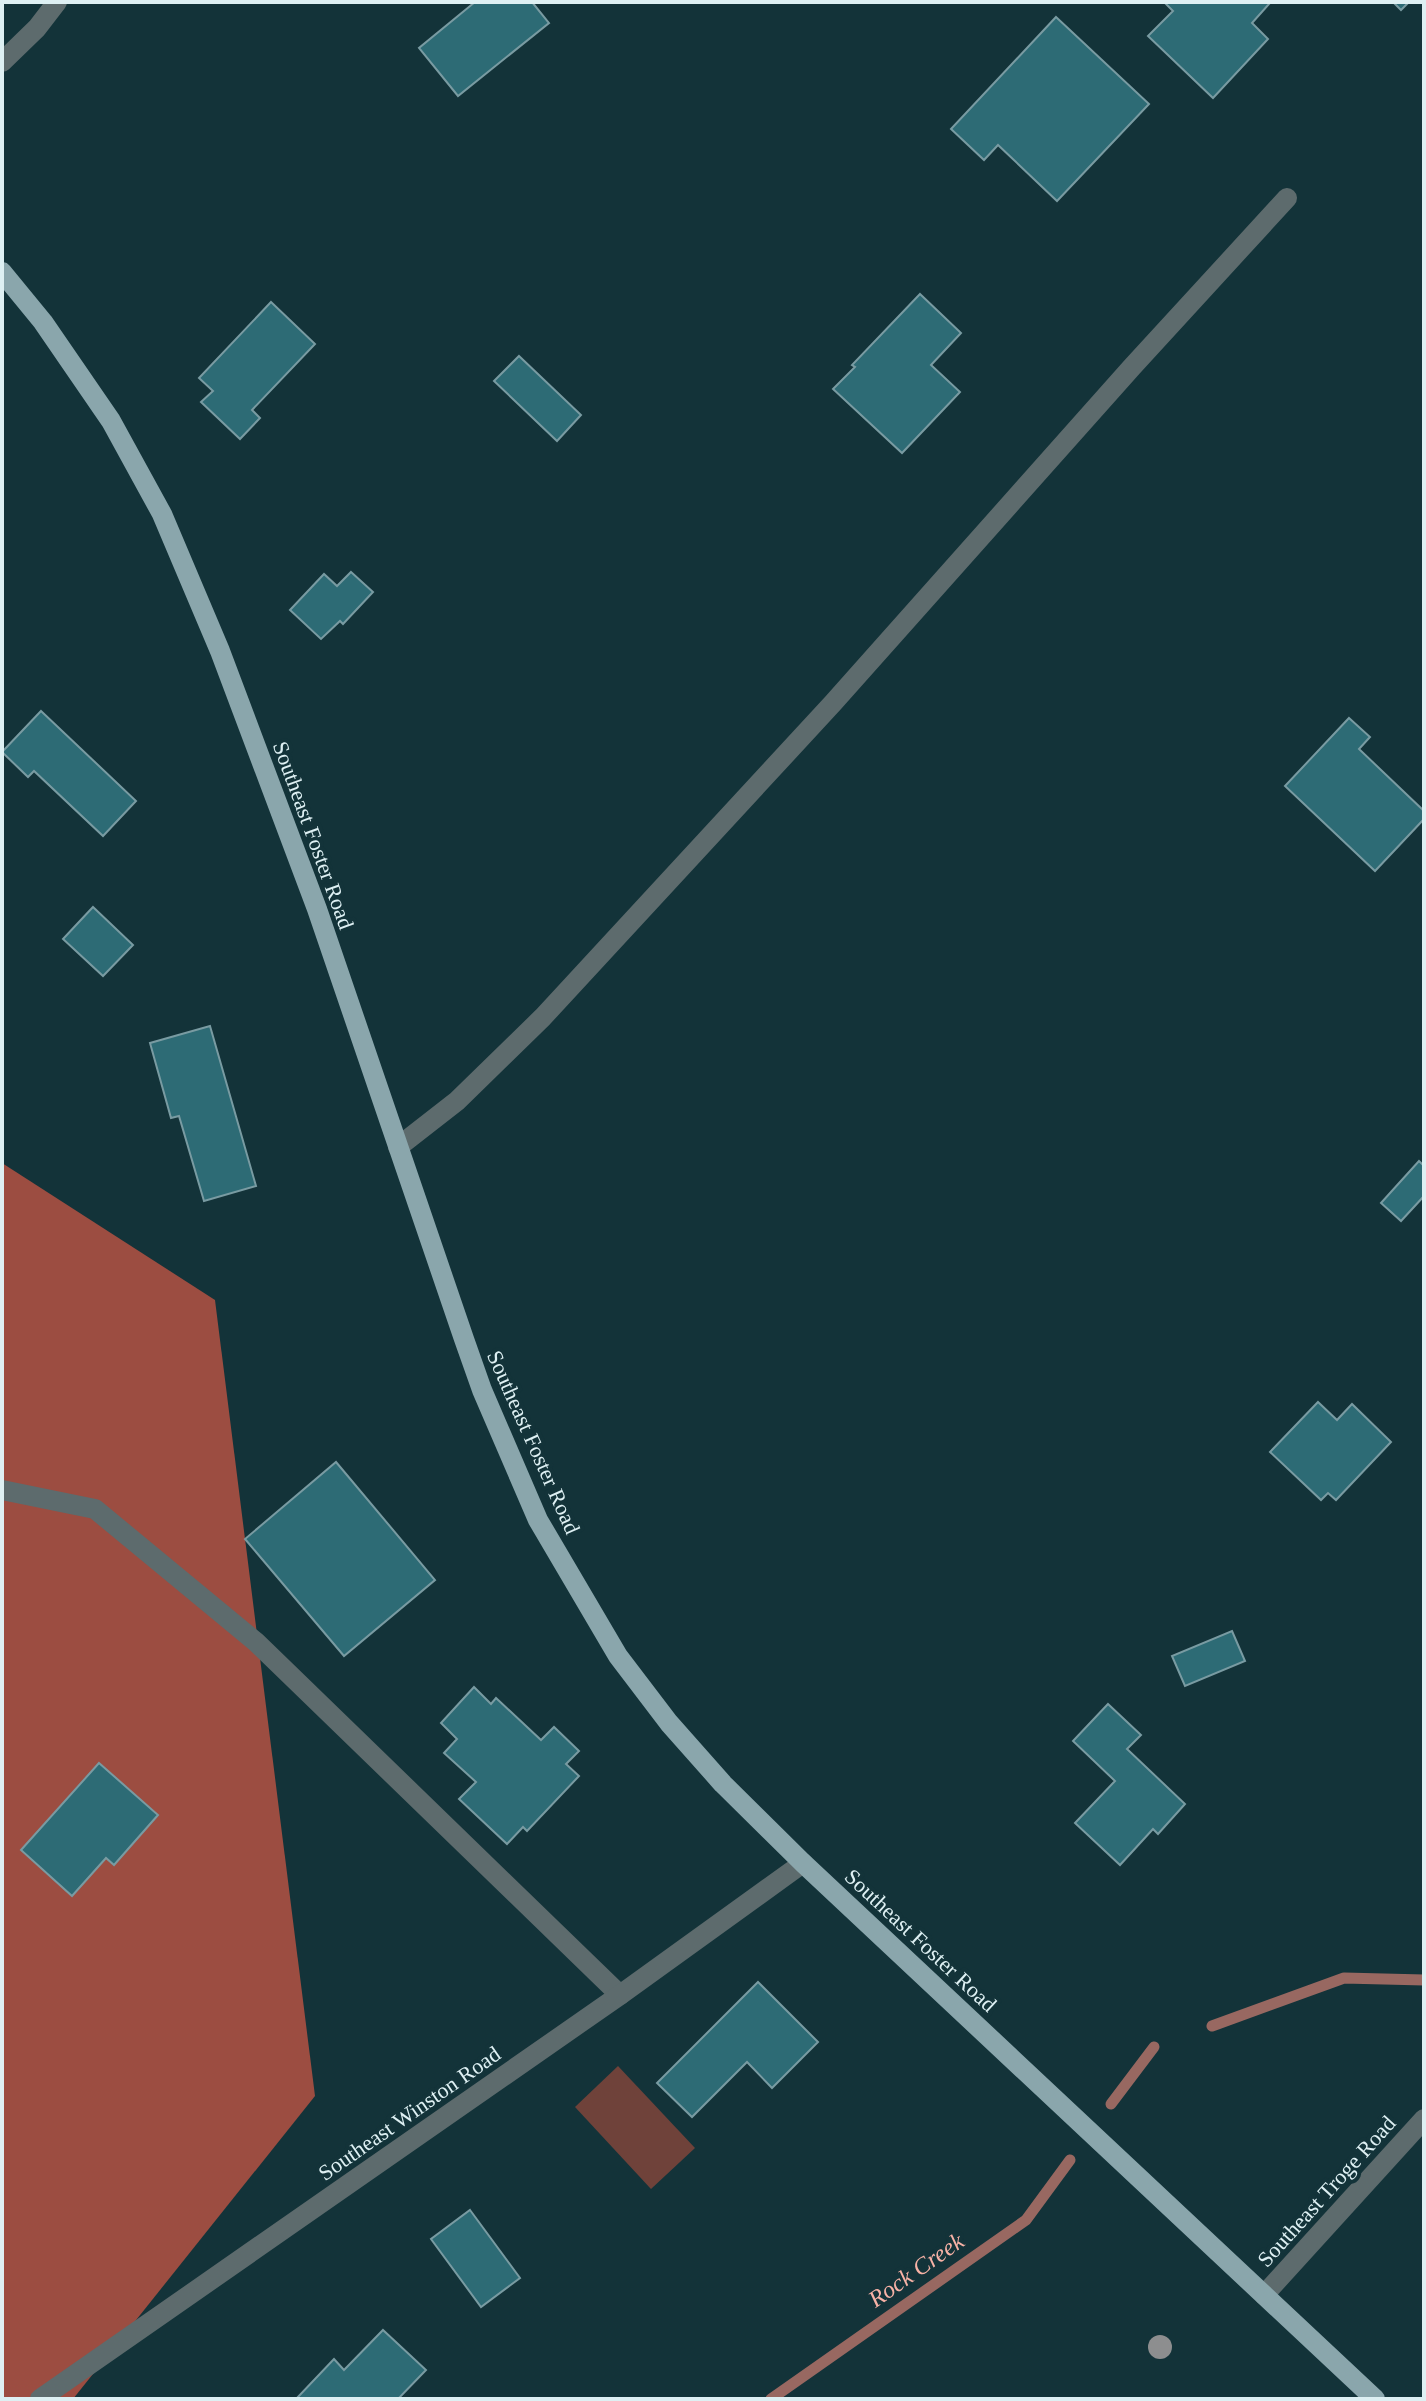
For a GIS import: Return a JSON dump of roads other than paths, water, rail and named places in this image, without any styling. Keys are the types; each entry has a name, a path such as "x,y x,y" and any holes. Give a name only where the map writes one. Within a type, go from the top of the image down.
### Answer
{"main road":[{"name":"Southeast Foster Road","path":"2,272 43,322 111,421 162,514 220,651 317,909 482,1390 538,1520 624,1665 669,1723 723,1784 803,1863 1375,2399"}],"street":[{"path":"2,62 37,28 57,2"},
{"path":"398,1147 457,1101 543,1017 833,703 1287,198"},
{"path":"2,1490 95,1509 256,1642 620,1995"},
{"name":"Southeast Winston Road","path":"40,2399 620,1995 803,1863"},
{"name":"Southeast Troge Road","path":"1264,2295 1424,2119"}],"waterway":[{"name":"Rock Creek","path":"1212,2026 1344,1978 1424,1980"},
{"name":"Rock Creek","path":"1111,2104 1154,2047"},
{"name":"Rock Creek","path":"771,2399 1026,2220 1070,2160"}]}
